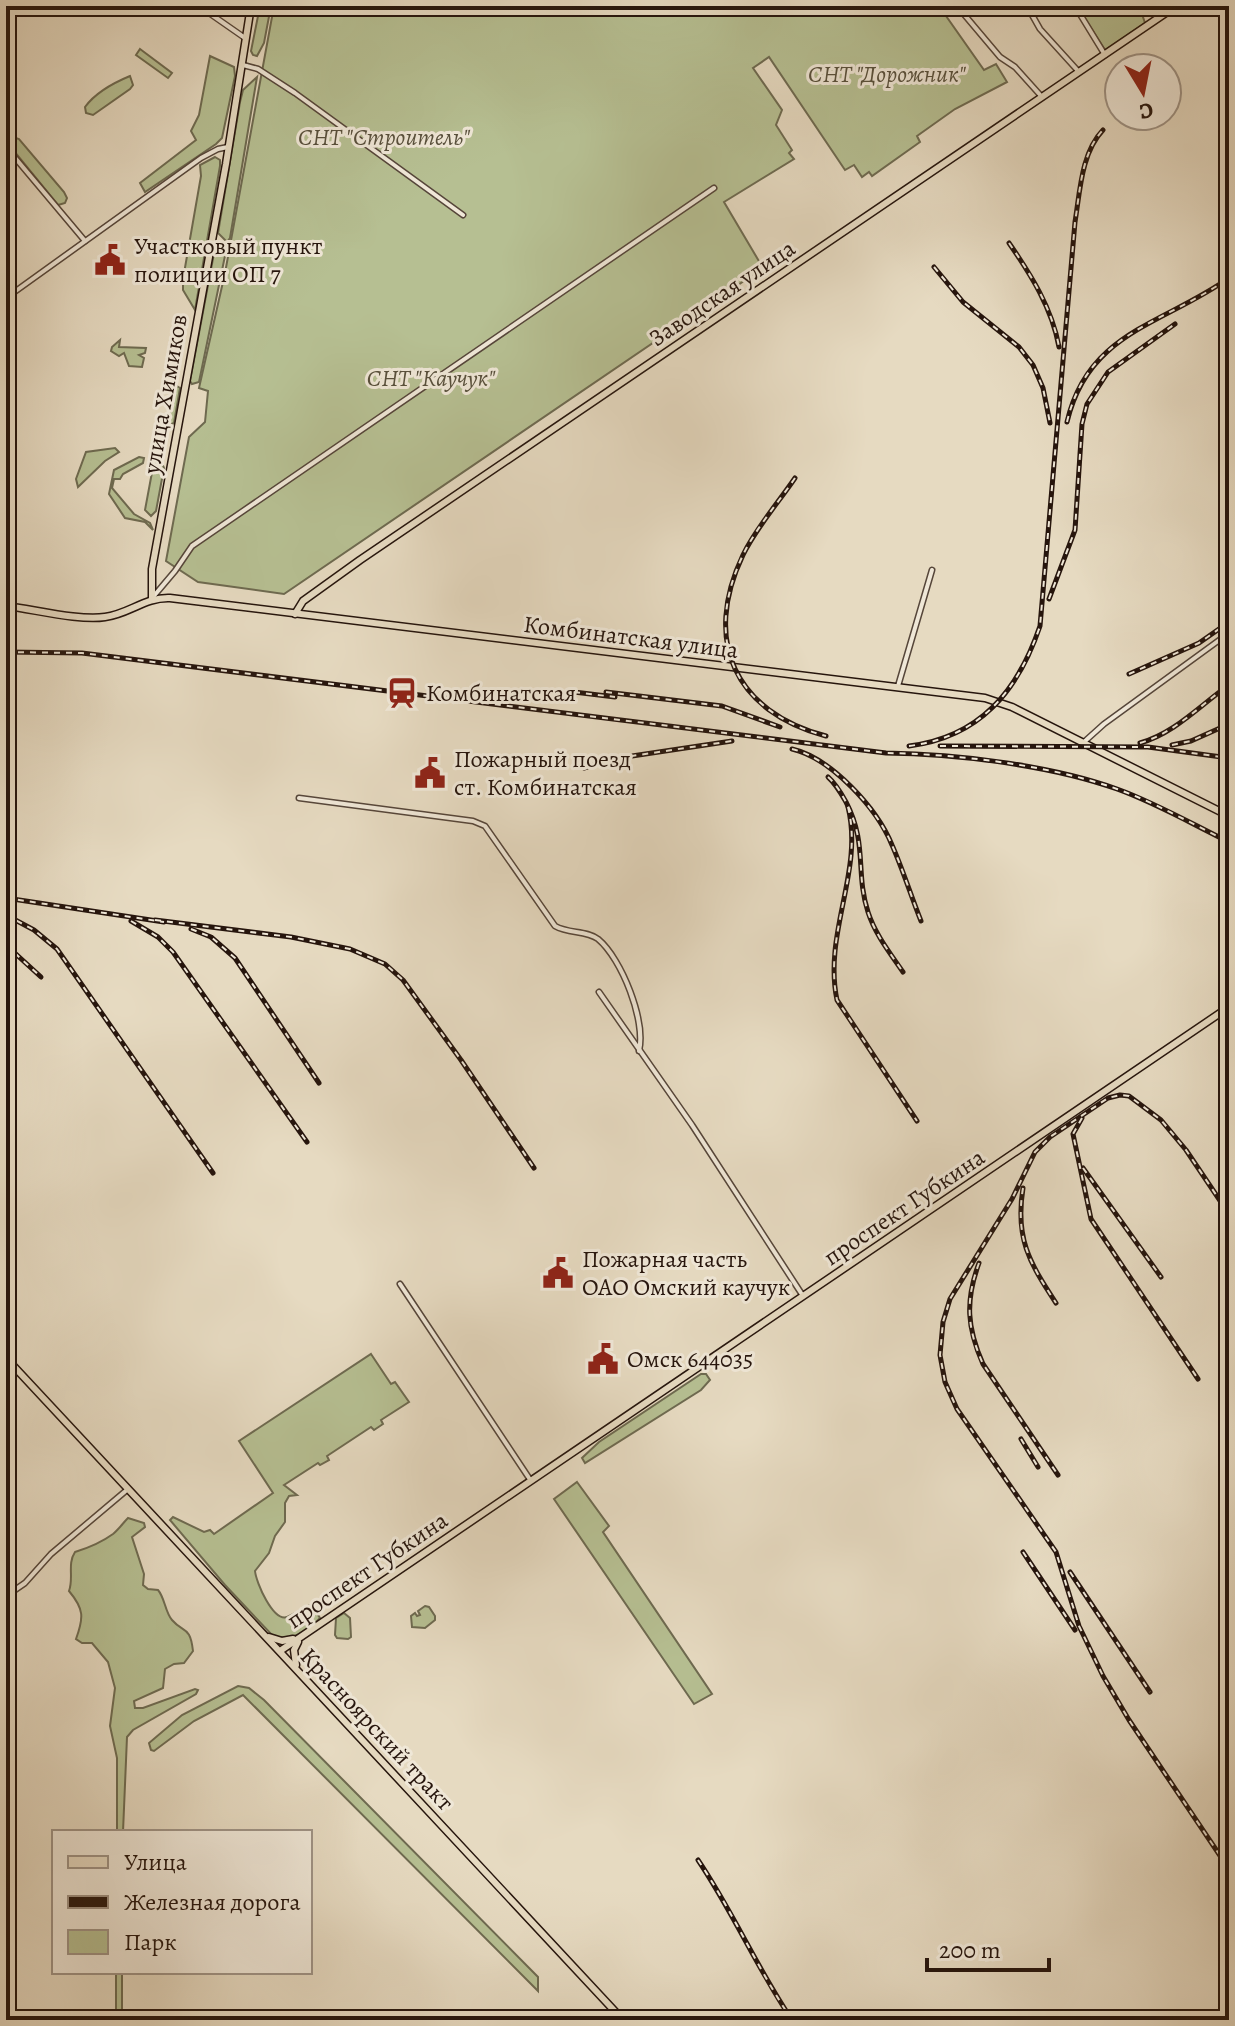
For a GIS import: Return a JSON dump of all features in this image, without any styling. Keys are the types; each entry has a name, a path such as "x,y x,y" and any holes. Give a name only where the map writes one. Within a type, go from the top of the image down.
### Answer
{"main road":[{"name":"улица Химиков","path":"152,599 150,579 154,555 251,6"},
{"name":"Заводская улица","path":"1109,52 1176,6"},
{"name":"Заводская улица","path":"295,614 303,601 369,554 1103,56"},
{"name":"Комбинатская улица","path":"6,606 100,618 119,614 152,599 170,598 992,699 1229,816"},
{"name":"проспект Губкина","path":"280,1651 1229,1007"},
{"name":"Красноярский тракт","path":"6,1358 623,2020"},
{"path":"263,1633 282,1641 304,1635"},
{"path":"300,1672 294,1650 304,1635"}],"street":[{"path":"199,6 245,38"},
{"path":"957,6 1000,57 1015,67 1042,97"},
{"path":"1027,6 1040,29 1079,72"},
{"path":"1075,6 1103,52"},
{"path":"1152,6 1160,17"},
{"path":"241,64 258,69 295,93 463,215"},
{"path":"6,147 85,241"},
{"path":"6,298 201,158 228,147"},
{"path":"152,599 192,546 714,188"},
{"path":"898,689 932,570"},
{"path":"1082,743 1229,633"},
{"path":"299,798 473,821 485,826 555,926 589,934 599,940 610,955 630,991 640,1040 639,1051"},
{"path":"599,992 692,1125 803,1296"},
{"path":"400,1284 531,1481"},
{"path":"6,1596 25,1583 51,1554 128,1489"}],"green space":[{"path":"260,6 271,6 264,43 257,56 251,51"},
{"path":"274,6 939,6 984,70 996,64 1007,82 955,109 917,136 920,142 872,176 869,172 862,177 854,165 845,170 769,57 753,68 782,110 776,125 792,150 789,153 794,159 724,202 763,268 284,594 198,582 166,561 189,437 205,422 208,391 199,388 225,273"},
{"path":"1077,6 1131,6 1134,15 1142,14 1145,23 1105,50"},
{"path":"140,49 172,73 168,78 136,55"},
{"path":"210,56 234,67 235,76 222,138 145,192 140,183 196,140 191,131 199,115"},
{"path":"130,76 133,85 130,89 93,115 86,113 85,107 94,97"},
{"path":"257,77 227,242 218,233 240,102 243,90"},
{"path":"10,136 19,139 64,192 67,198 65,203 58,205 9,145"},
{"path":"215,157 220,160 220,166 195,310 183,290 183,279 201,176 200,165"},
{"path":"215,248 226,251 199,382 192,384 190,381"},
{"path":"120,340 119,347 146,348 145,353 139,355 144,358 142,367 129,366 124,353 119,356 111,351"},
{"path":"175,385 180,388 174,423 167,426"},
{"path":"115,448 119,452 78,487 76,479 86,452"},
{"path":"139,457 144,458 143,463 120,479 114,479 112,488 134,514 150,523 153,530 145,522 125,518 109,494 114,470"},
{"path":"156,463 162,463 164,468 156,511 151,516 145,510"},
{"path":"371,1354 391,1384 395,1382 409,1402 381,1420 383,1424 374,1430 371,1427 327,1456 329,1460 320,1465 318,1463 284,1485 297,1495 289,1496 285,1503 285,1522 275,1536 269,1553 255,1571 256,1576 271,1608 282,1617 311,1605 320,1618 292,1637 272,1635 170,1520 173,1517 214,1534 273,1493 239,1441"},
{"path":"701,1374 706,1374 710,1380 701,1390 585,1463 582,1458 599,1442"},
{"path":"577,1482 609,1526 603,1532 712,1694 694,1704 554,1499"},
{"path":"128,1518 144,1523 145,1527 132,1537 144,1574 143,1585 158,1590 170,1617 188,1633 193,1651 184,1663 165,1669 163,1688 134,1701 135,1708 198,1690 133,1730 127,1737 123,1830 117,1830 117,1758 110,1726 115,1688 108,1662 92,1643 82,1643 76,1639 81,1614 78,1603 69,1591 71,1561 75,1552 115,1532"},
{"path":"429,1607 435,1620 425,1628 412,1627 411,1616 415,1613 420,1615 418,1611"},
{"path":"344,1613 350,1618 351,1637 348,1639 335,1635 336,1618"},
{"path":"238,1686 249,1688 264,1700 538,1977 538,1991 243,1695 194,1721 154,1751 151,1750 149,1743 182,1715"},
{"path":"116,1974 122,1974 122,2020 116,2020"}],"railway":[{"path":"909,746 956,733 993,707 1020,671 1040,626 1075,222 1086,161 1103,130"},
{"path":"1009,243 1046,305 1059,347"},
{"path":"934,267 963,302 1019,347 1033,365 1043,388 1050,423"},
{"path":"1067,422 1077,392 1092,368 1110,349 1229,278"},
{"path":"1049,599 1075,530 1082,424 1087,404 1108,372 1175,324"},
{"path":"795,478 743,555 731,586 726,616 727,644 735,669 749,691 769,710 795,725 826,736"},
{"path":"1129,674 1199,643 1229,622"},
{"path":"6,652 82,653 886,753 1003,762 1063,773 1117,789 1229,842"},
{"path":"1140,743 1176,726 1229,685"},
{"path":"574,692 615,697"},
{"path":"606,692 722,706 780,727"},
{"path":"1172,745 1191,741 1229,724"},
{"path":"584,768 612,759 732,741"},
{"path":"940,746 1148,747 1229,758"},
{"path":"792,749 807,754 837,774 876,816 892,845 921,921"},
{"path":"828,777 853,817 864,898 871,920 903,972"},
{"path":"848,807 852,831 851,855 835,951 837,1000 917,1121"},
{"path":"6,898 164,922"},
{"path":"6,915 34,930 57,949 213,1173"},
{"path":"155,920 291,937 350,949 385,964 403,980 534,1168"},
{"path":"131,921 158,937 173,952 307,1142"},
{"path":"191,929 211,937 235,958 319,1083"},
{"path":"6,945 41,977"},
{"path":"1229,1214 1186,1150 1161,1120 1129,1096 1108,1098 1050,1137 1035,1152 1012,1199 950,1299 943,1322 940,1355 945,1382 957,1409 1056,1552 1079,1626 1103,1676 1229,1869"},
{"path":"1082,1118 1073,1134 1091,1219 1198,1379"},
{"path":"1083,1168 1161,1277"},
{"path":"1023,1188 1021,1221 1026,1249 1056,1303"},
{"path":"979,1263 970,1302 971,1326 978,1351 983,1364 1058,1475"},
{"path":"1021,1439 1038,1467"},
{"path":"1023,1552 1075,1630"},
{"path":"1070,1572 1150,1692"},
{"path":"698,1860 792,2020"}],"place":[{"name":"Участковый пункт полиции ОП 7","path":"110,260"},
{"name":"Комбинатская","path":"402,693"},
{"name":"Пожарный поезд ст. Комбинатская","path":"430,773"},
{"name":"Пожарная часть ОАО Омский каучук","path":"558,1273"},
{"name":"Омск 644035","path":"603,1359"}],"park label":[{"name":"СНТ \"Дорожник\"","path":"887,74"},
{"name":"СНТ \"Строитель\"","path":"384,137"},
{"name":"СНТ \"Каучук\"","path":"431,378"}]}
